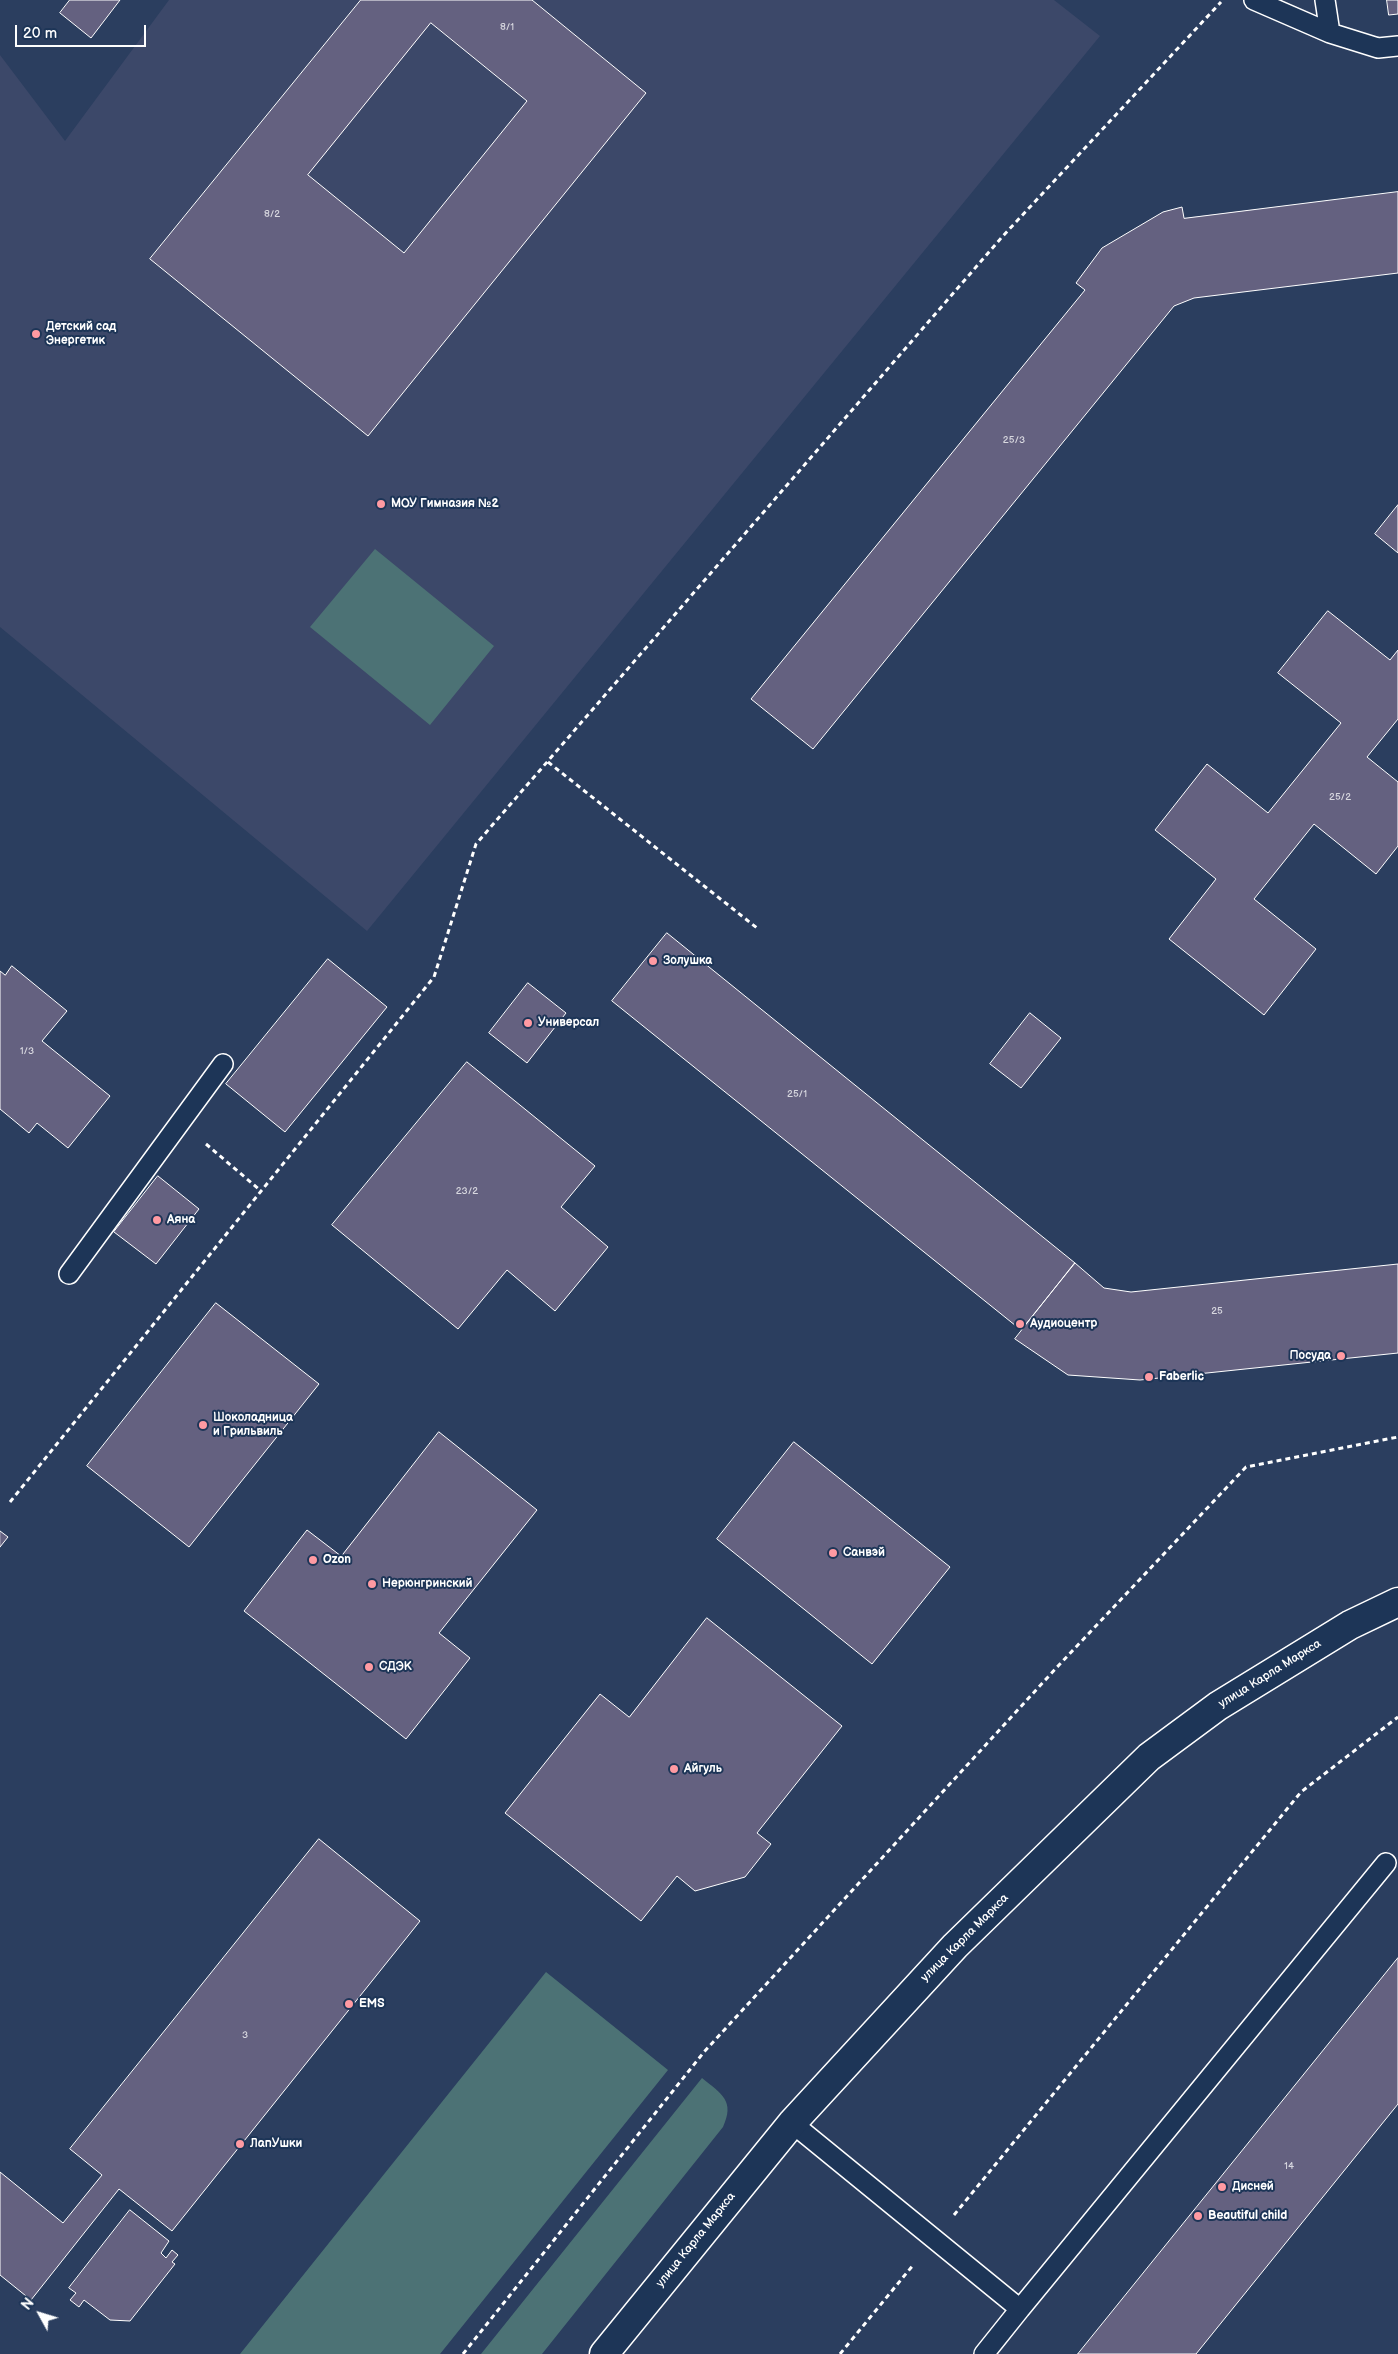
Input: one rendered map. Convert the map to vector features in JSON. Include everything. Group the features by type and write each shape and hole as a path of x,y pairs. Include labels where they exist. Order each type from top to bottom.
{"street":[{"name":"улица Карла Маркса","path":"604,2354 792,2123 955,1946 1149,1757 1218,1706 1350,1625 1398,1602"}],"lane":[{"path":"1254,0 1330,33 1378,48 1398,46"},
{"path":"1325,0 1330,33"},
{"path":"69,1274 223,1064"},
{"path":"984,2354 1386,1863"},
{"path":"792,2123 1020,2309"}],"path":[{"path":"10,1502 434,976 476,844 1002,237 1223,0"},
{"path":"547,762 757,928"},
{"path":"180,1122 261,1191"},
{"path":"463,2354 704,2052 1059,1665 1246,1466 1398,1437"},
{"path":"840,2354 1301,1792 1398,1717"}],"shaded area":[{"name":"МОУ Гимназия №2","path":"169,0 1054,0 1100,36 367,931 0,627 0,55 65,141"}],"green space":[{"path":"375,549 494,646 430,725 310,627"},
{"path":"546,1972 668,2070 440,2354 240,2354"},
{"path":"702,2078 721,2094 727,2104 728,2111 723,2127 542,2354 481,2354"}],"building":[{"path":"70,0 120,0 91,38 60,13"},
{"path":"361,0 532,0 646,93 368,436 150,259","holes":["431,23 527,101 404,253 308,175"]},
{"path":"1387,0 1398,0 1398,14 1389,15"},
{"path":"1398,192 1398,273 1194,298 1174,306 813,749 751,699 1085,290 1076,283 1102,248 1163,212 1182,207 1184,218"},
{"path":"1398,505 1398,553 1375,534"},
{"path":"1328,611 1390,660 1398,650 1398,719 1367,757 1398,782 1398,846 1376,874 1314,824 1254,899 1316,949 1264,1015 1169,939 1216,879 1155,830 1207,764 1268,813 1341,723 1278,673"},
{"path":"667,933 1075,1263 1021,1330 612,1001"},
{"path":"328,959 387,1007 285,1132 226,1084"},
{"path":"12,966 67,1011 42,1041 110,1096 68,1148 37,1123 29,1133 0,1109 0,971 5,975"},
{"name":"Универсал","path":"528,983 566,1013 527,1063 489,1033"},
{"path":"1030,1013 1061,1038 1021,1088 990,1064"},
{"path":"467,1062 595,1166 561,1207 608,1247 555,1311 507,1270 458,1329 332,1225"},
{"name":"Аяна","path":"158,1176 199,1209 156,1264 114,1232"},
{"path":"1075,1263 1104,1288 1131,1292 1398,1264 1398,1353 1140,1380 1068,1375 1015,1339"},
{"name":"Шоколадница и Грильвиль","path":"216,1303 319,1384 189,1547 87,1466"},
{"name":"Нерюнгринский","path":"439,1432 537,1510 439,1633 470,1658 406,1739 244,1611 307,1530 341,1556"},
{"name":"Санвэй","path":"794,1442 950,1567 872,1664 717,1539"},
{"path":"0,1531 8,1537 0,1547"},
{"name":"Айгуль","path":"707,1618 842,1726 757,1833 771,1844 745,1877 695,1891 677,1876 641,1921 505,1813 600,1694 629,1717"},
{"path":"319,1839 420,1921 172,2231 119,2189 31,2300 0,2275 0,2172 63,2223 102,2175 70,2149"},
{"path":"1398,1958 1398,2104 1196,2354 1078,2354"},
{"path":"130,2210 169,2241 161,2253 166,2258 172,2250 178,2255 172,2262 175,2264 130,2321 110,2320 84,2300 79,2307 70,2300 76,2293 69,2288"}],"place":[{"name":"Детский сад Энергетик","path":"36,334"},
{"name":"МОУ Гимназия №2","path":"381,504"},
{"name":"Золушка","path":"653,961"},
{"name":"Универсал","path":"528,1023"},
{"name":"Аяна","path":"157,1220"},
{"name":"Аудиоцентр","path":"1020,1324"},
{"name":"Посуда","path":"1341,1356"},
{"name":"Faberlic","path":"1149,1377"},
{"name":"Шоколадница и Грильвиль","path":"203,1425"},
{"name":"Санвэй","path":"833,1553"},
{"name":"Ozon","path":"313,1560"},
{"name":"Нерюнгринский","path":"372,1584"},
{"name":"СДЭК","path":"369,1667"},
{"name":"Айгуль","path":"674,1769"},
{"name":"EMS","path":"349,2004"},
{"name":"ЛапУшки","path":"240,2144"},
{"name":"Дисней","path":"1222,2187"},
{"name":"Beautiful child","path":"1198,2216"}]}
